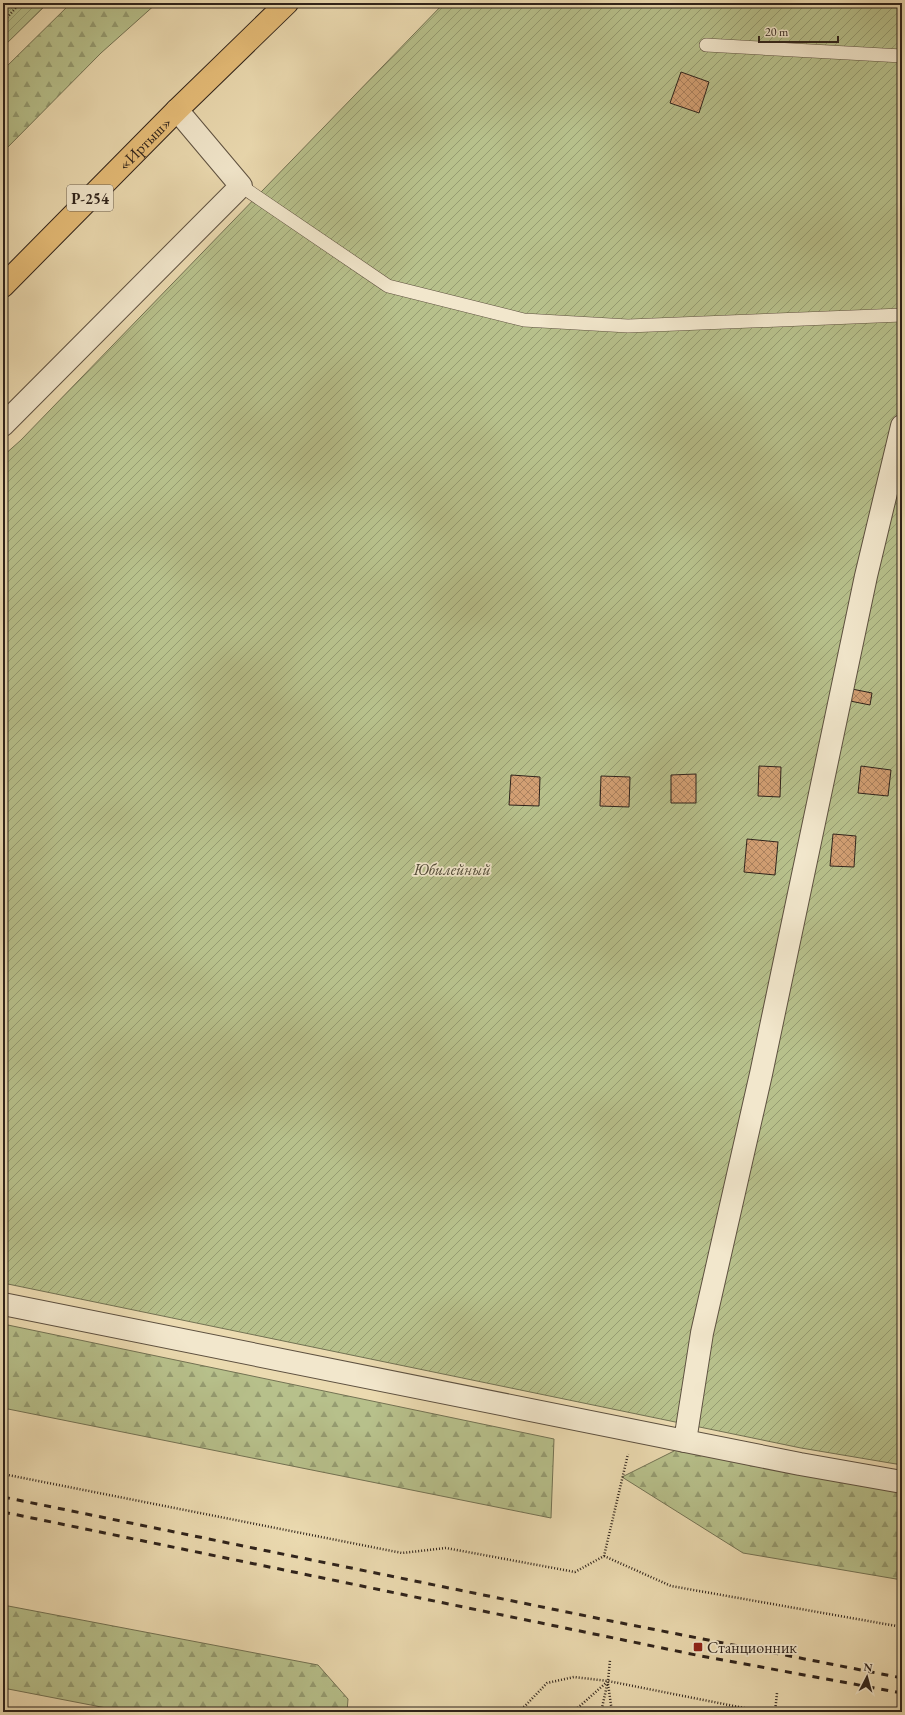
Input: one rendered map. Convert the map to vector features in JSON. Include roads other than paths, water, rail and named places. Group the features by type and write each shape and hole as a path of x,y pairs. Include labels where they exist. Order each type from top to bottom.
{"main road":[{"name":"«Иртыш»","path":"3,286 177,110 287,3"}],"street":[{"path":"3,426 241,186 177,110"},
{"path":"685,1441 702,1333 761,1074 866,576 902,426"},
{"path":"3,1304 800,1464 902,1482"}],"lane":[{"path":"706,45 902,56"},
{"path":"241,186 388,286 524,320 628,326 902,315"}],"railway":[{"path":"3,1497 611,1621 902,1678"},
{"path":"3,1512 696,1655 902,1693"}],"place":[{"name":"Станционник","path":"698,1647"}],"park label":[{"name":"Юбилейный","path":"452,869"}]}
